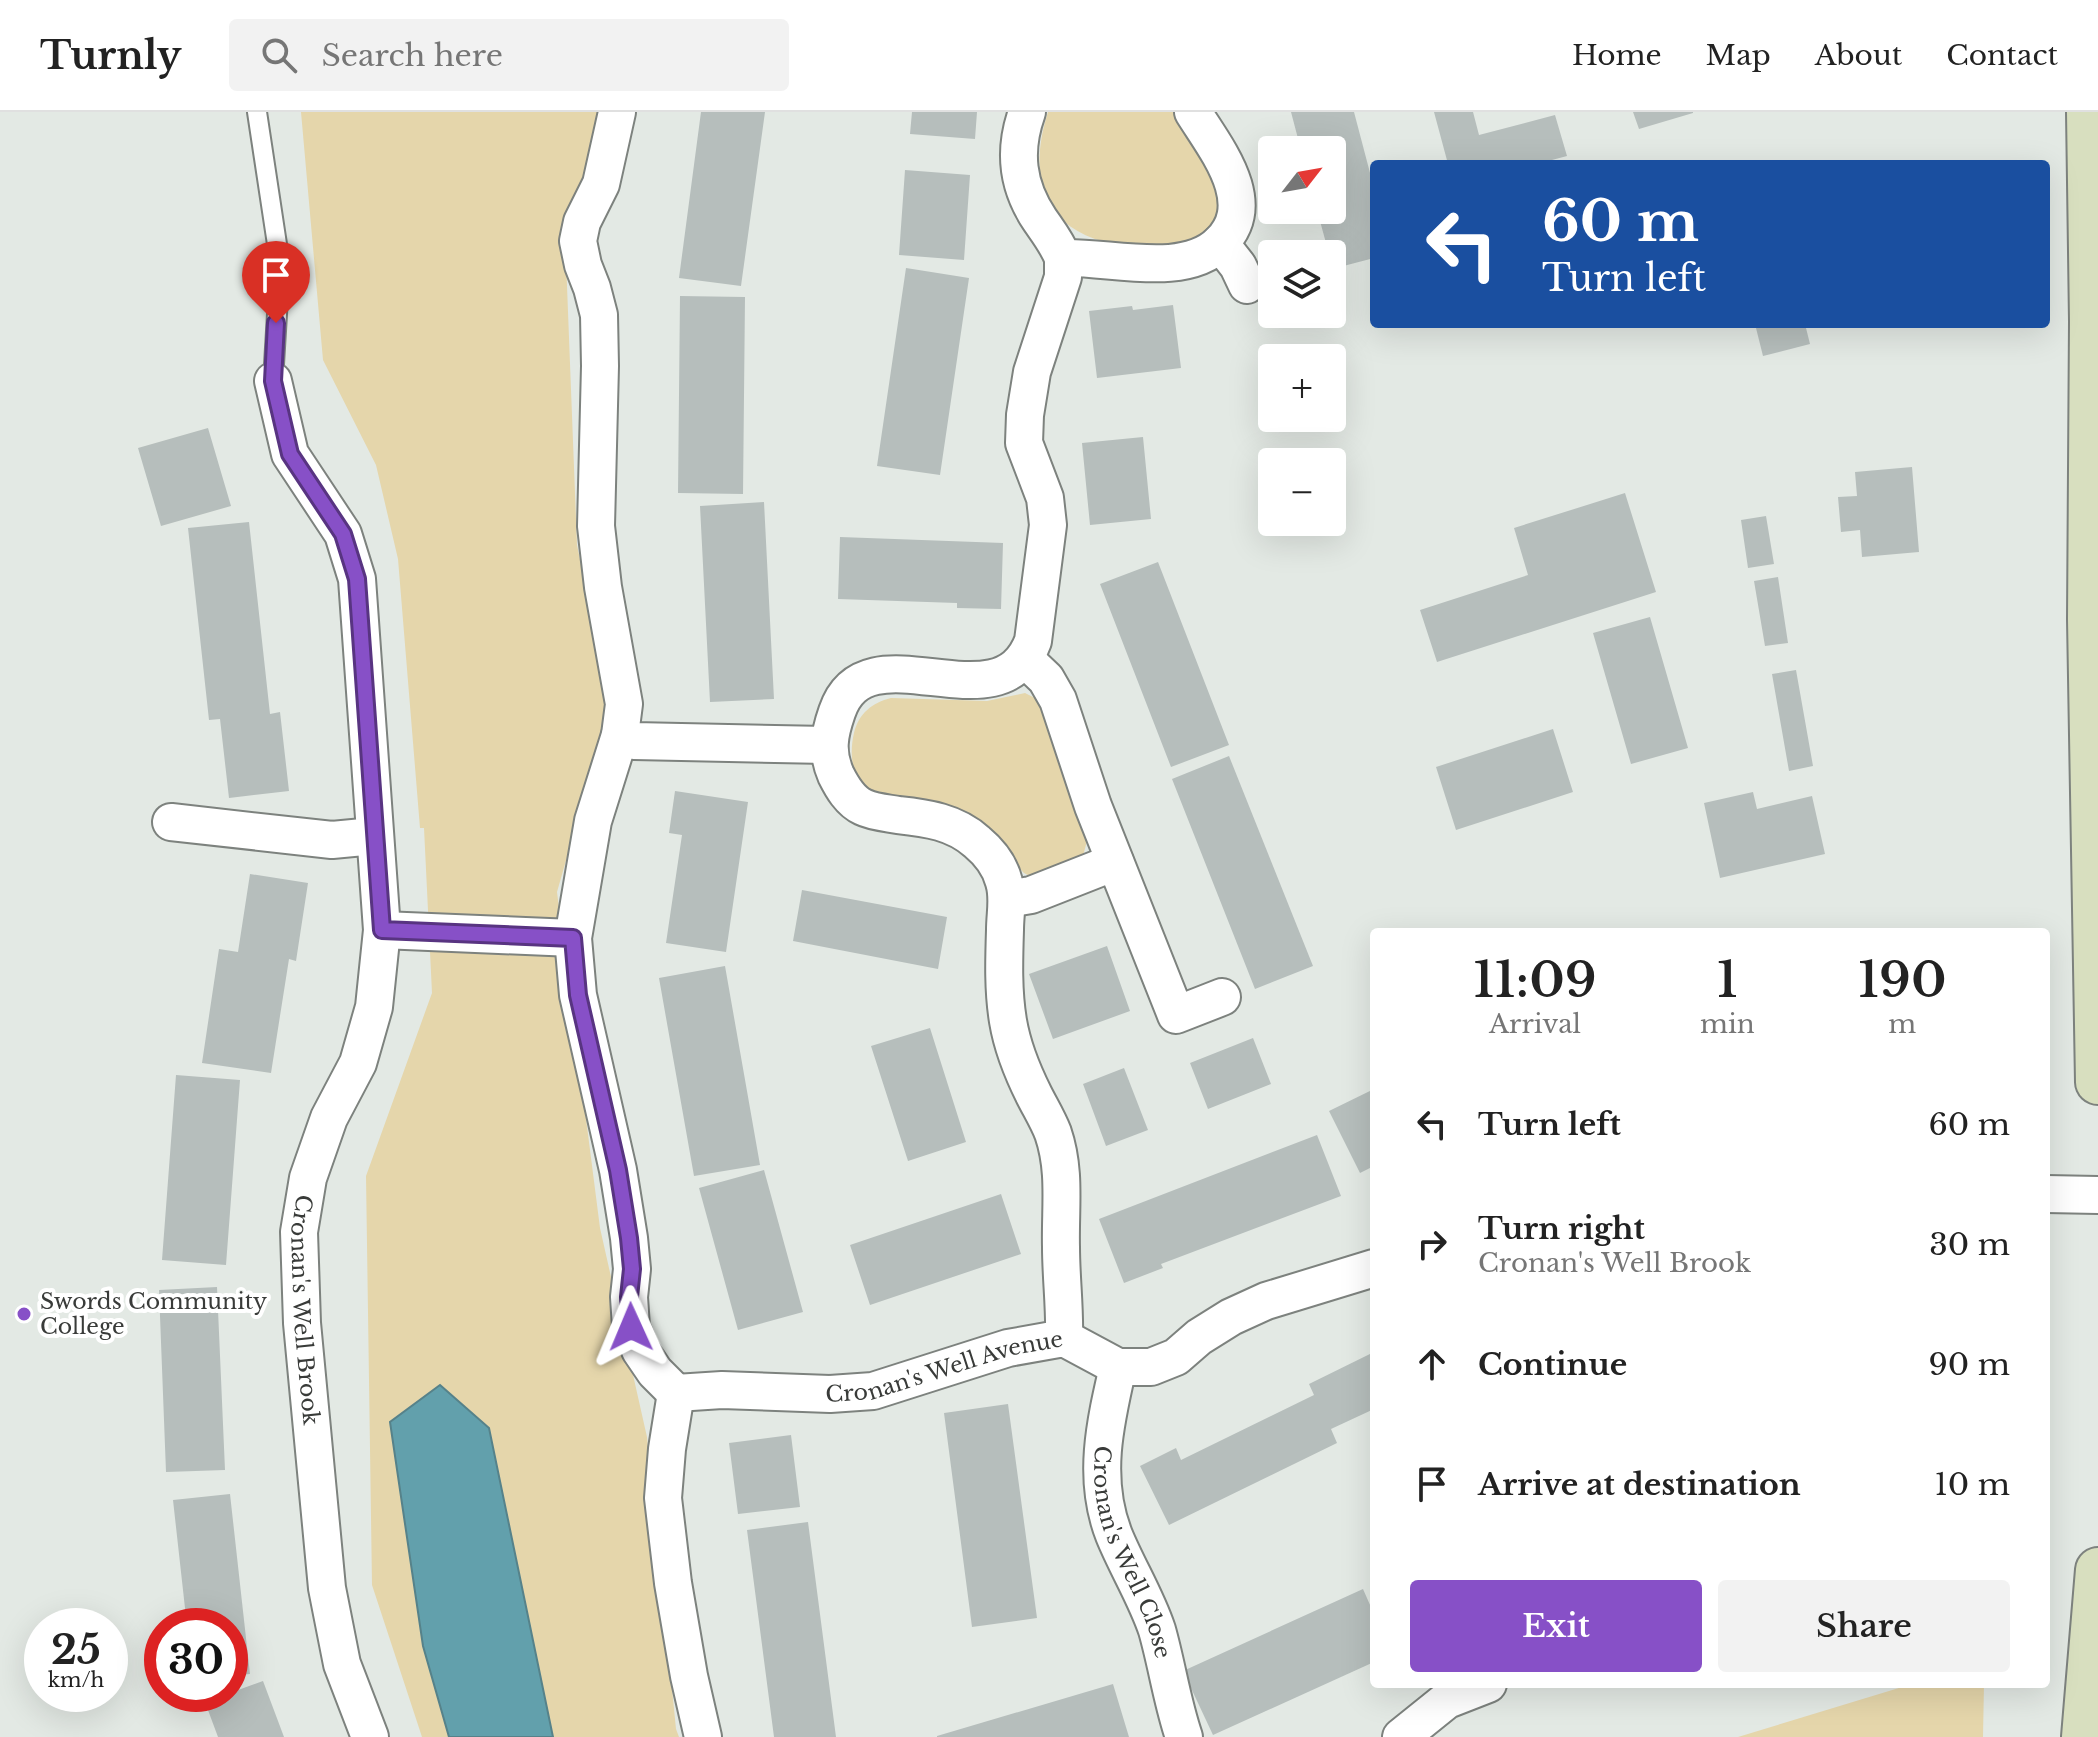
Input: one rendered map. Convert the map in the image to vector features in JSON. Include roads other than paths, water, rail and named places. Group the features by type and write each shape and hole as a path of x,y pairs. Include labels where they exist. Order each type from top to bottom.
{"main road":[{"path":"2089,112 2092,306 2090,635 2098,1082"},
{"path":"2084,1737 2098,1570"}],"street":[{"path":"617,112 601,184 582,222 578,241 599,315 596,526 603,587 624,704 620,735 593,821 573,938 578,995 618,1170 629,1238 631,1327 640,1350 655,1372 676,1393 663,1498 673,1583 703,1737"},
{"path":"1027,112 1018,145 1018,172 1027,200 1056,241 1063,258 1063,277 1032,372 1025,415 1024,443 1045,498 1048,525 1033,641 1025,659 1014,670 998,678 967,680 891,673 869,677 852,688 839,707 827,745 832,767 843,790 861,807 931,819 961,831 993,859 1004,880 1007,899 1004,994 1008,1025 1032,1090 1053,1132 1062,1173 1064,1338"},
{"path":"1063,258 1084,257 1151,264 1181,261 1212,251 1220,243 1235,215 1234,182 1193,112"},
{"path":"1220,243 1238,266 1247,285"},
{"name":"Cronan's Well Brook","path":"273,381 290,454 343,534 357,579 382,930 374,1007 358,1063 329,1118 308,1178 299,1232 302,1323 327,1588 342,1664 370,1737"},
{"path":"1025,659 1046,679 1058,700 1115,862 1176,1015 1222,997"},
{"path":"620,735 634,741 827,745"},
{"path":"171,822 332,840 374,836"},
{"path":"1007,899 1031,895 1115,862"},
{"path":"382,930 573,938"},
{"path":"2050,1194 2098,1195"},
{"path":"1118,1367 1151,1367 1176,1357 1199,1337 1231,1317 1266,1301 1370,1269"},
{"name":"Cronan's Well Avenue","path":"676,1393 722,1390 830,1394 873,1391 1008,1348 1064,1338 1118,1367"},
{"name":"Cronan's Well Close","path":"1118,1367 1101,1458 1104,1500 1113,1532 1157,1631 1184,1737"},
{"path":"1401,1737 1447,1700 1478,1688"}],"lane":[{"path":"257,112 280,264 273,381"}],"water":[{"path":"440,1385 489,1428 553,1737 449,1737 423,1646 390,1422"}],"place":[{"name":"Swords Community College","path":"24,1314"}]}
